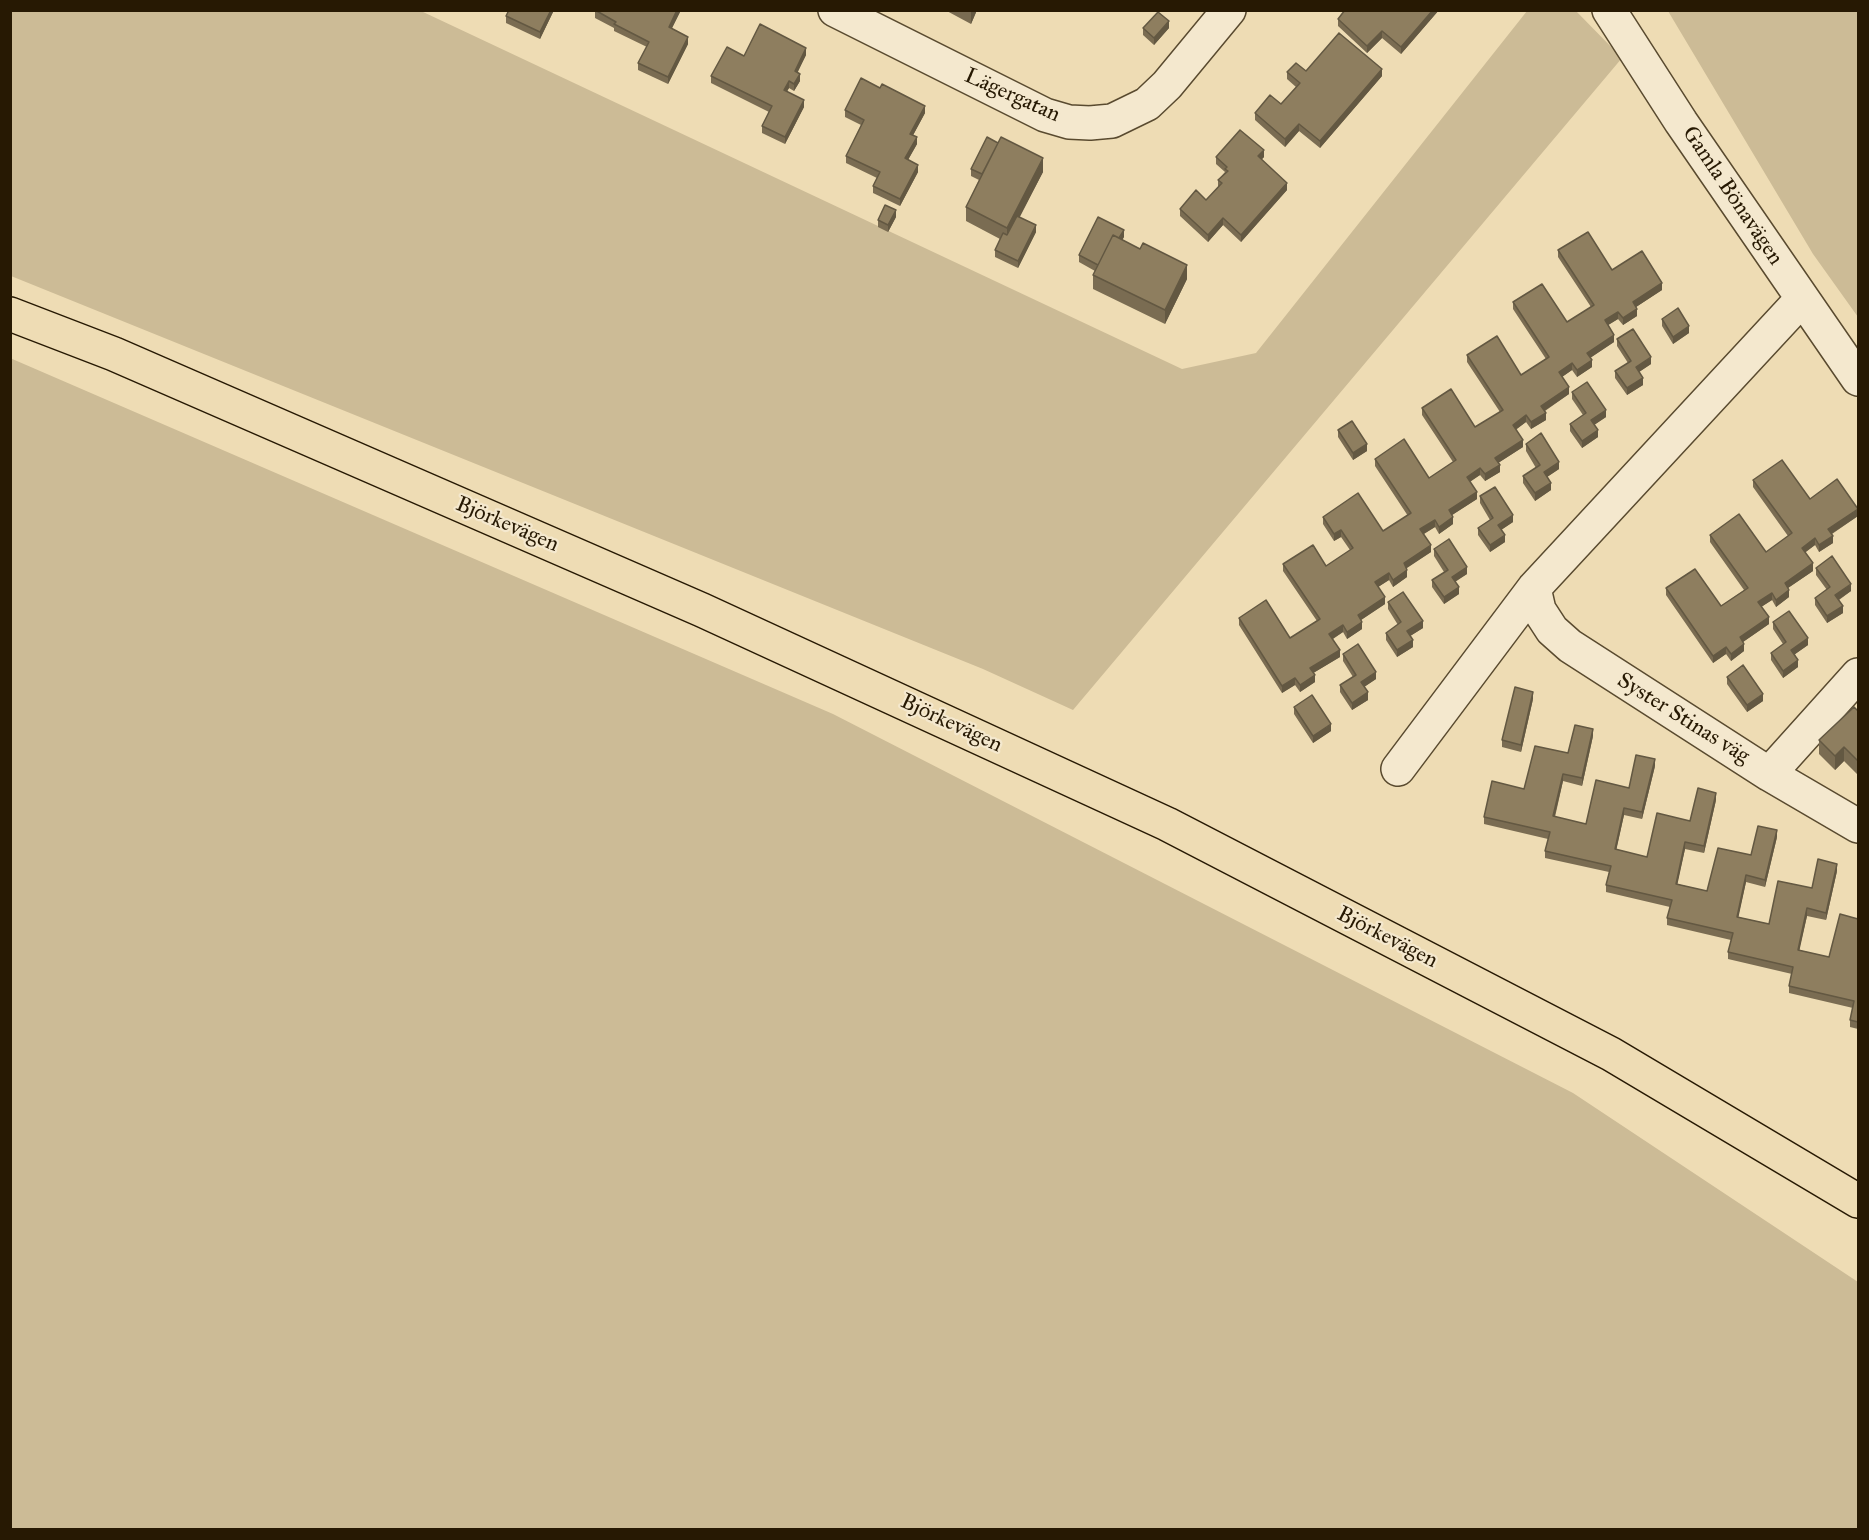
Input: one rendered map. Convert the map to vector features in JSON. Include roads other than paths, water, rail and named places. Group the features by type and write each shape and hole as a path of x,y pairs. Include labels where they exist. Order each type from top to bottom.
{"main road":[{"name":"Björkevägen","path":"10,314 114,354 691,605 1167,824 1611,1054 1858,1201"}],"street":[{"name":"Lägergatan","path":"835,10 1045,115 1069,122 1090,123 1112,121 1147,104 1167,85 1229,10"},
{"name":"Gamla Bönavägen","path":"1608,10 1681,122 1858,379"},
{"path":"1398,769 1534,588 1802,299"},
{"name":"Syster Stinas väg","path":"1534,588 1539,610 1552,630 1570,646 1769,774 1858,826"},
{"path":"1769,774 1858,675"}]}
